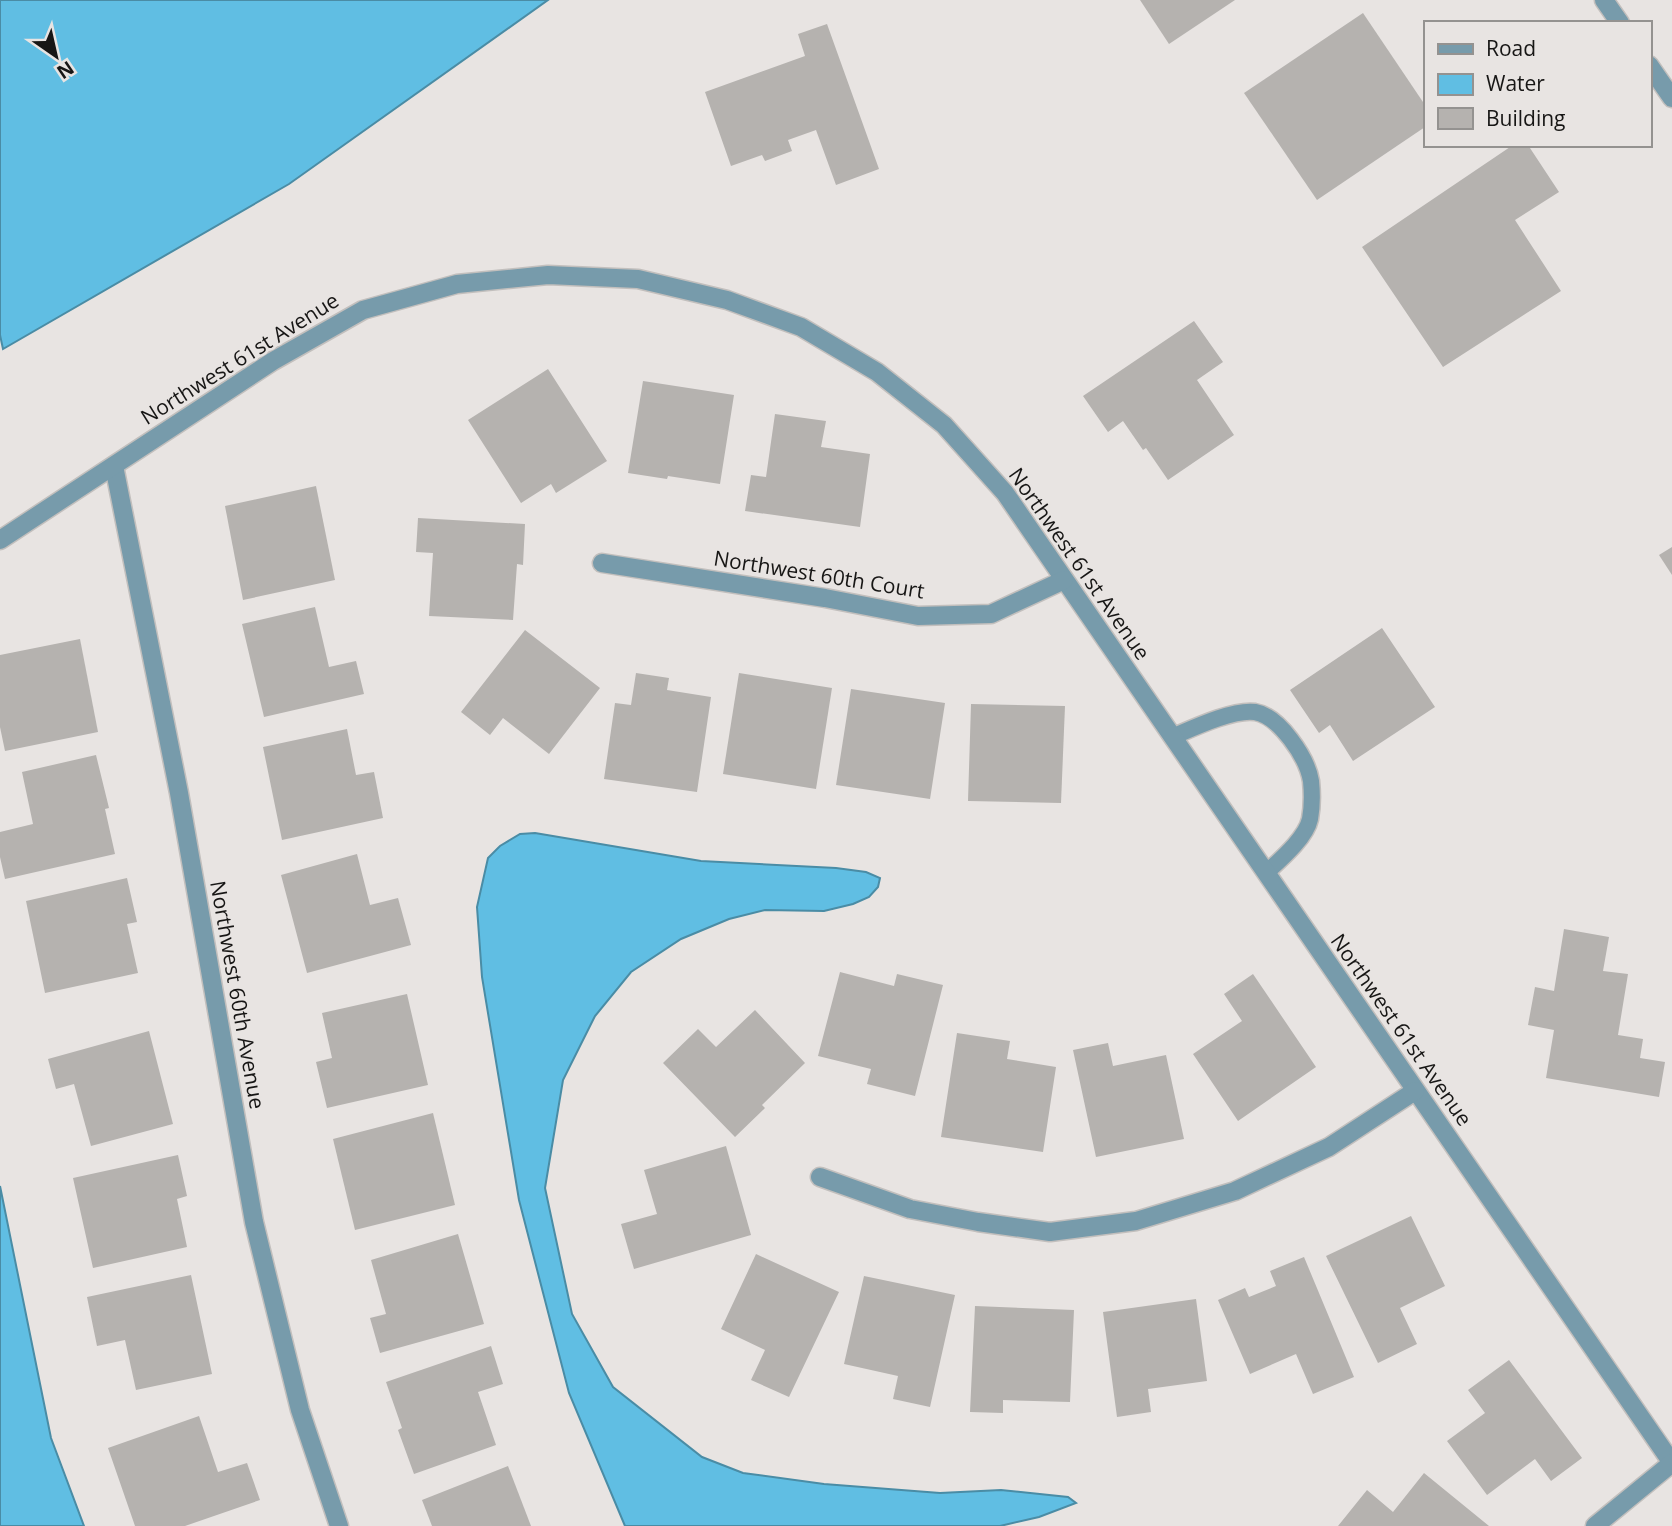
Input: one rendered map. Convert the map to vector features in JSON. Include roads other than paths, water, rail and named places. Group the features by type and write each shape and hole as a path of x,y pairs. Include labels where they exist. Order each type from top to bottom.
{"street":[{"path":"1604,0 1619,21"},
{"path":"1651,68 1672,98"},
{"name":"Northwest 61st Avenue","path":"0,540 273,361 363,310 457,284 548,275 638,279 727,300 801,327 877,372 944,425 997,483 1672,1463"},
{"name":"Northwest 60th Avenue","path":"114,466 179,793 254,1222 300,1410 340,1526"},
{"name":"Northwest 60th Court","path":"602,563 825,598 918,616 991,614 1064,580"},
{"path":"820,1177 910,1209 990,1224 1050,1232 1136,1221 1246,1186 1329,1147 1415,1091"},
{"path":"1595,1526 1672,1463"}],"lane":[{"path":"1172,737 1219,717 1255,712 1279,724 1301,755 1311,780 1310,821 1293,846 1266,873"}],"water":[{"path":"0,0 548,0 289,184 3,349 0,335"},
{"path":"535,833 701,861 836,868 866,872 880,878 878,887 869,897 853,904 824,911 765,910 729,919 681,939 631,972 595,1016 563,1080 545,1188 572,1314 613,1387 702,1457 743,1473 824,1484 940,1493 1001,1490 1068,1497 1076,1503 1039,1517 1000,1526 625,1526 569,1393 519,1200 482,977 477,907 488,858 500,846 520,834"},
{"path":"0,1186 51,1438 84,1526 0,1526"}]}
